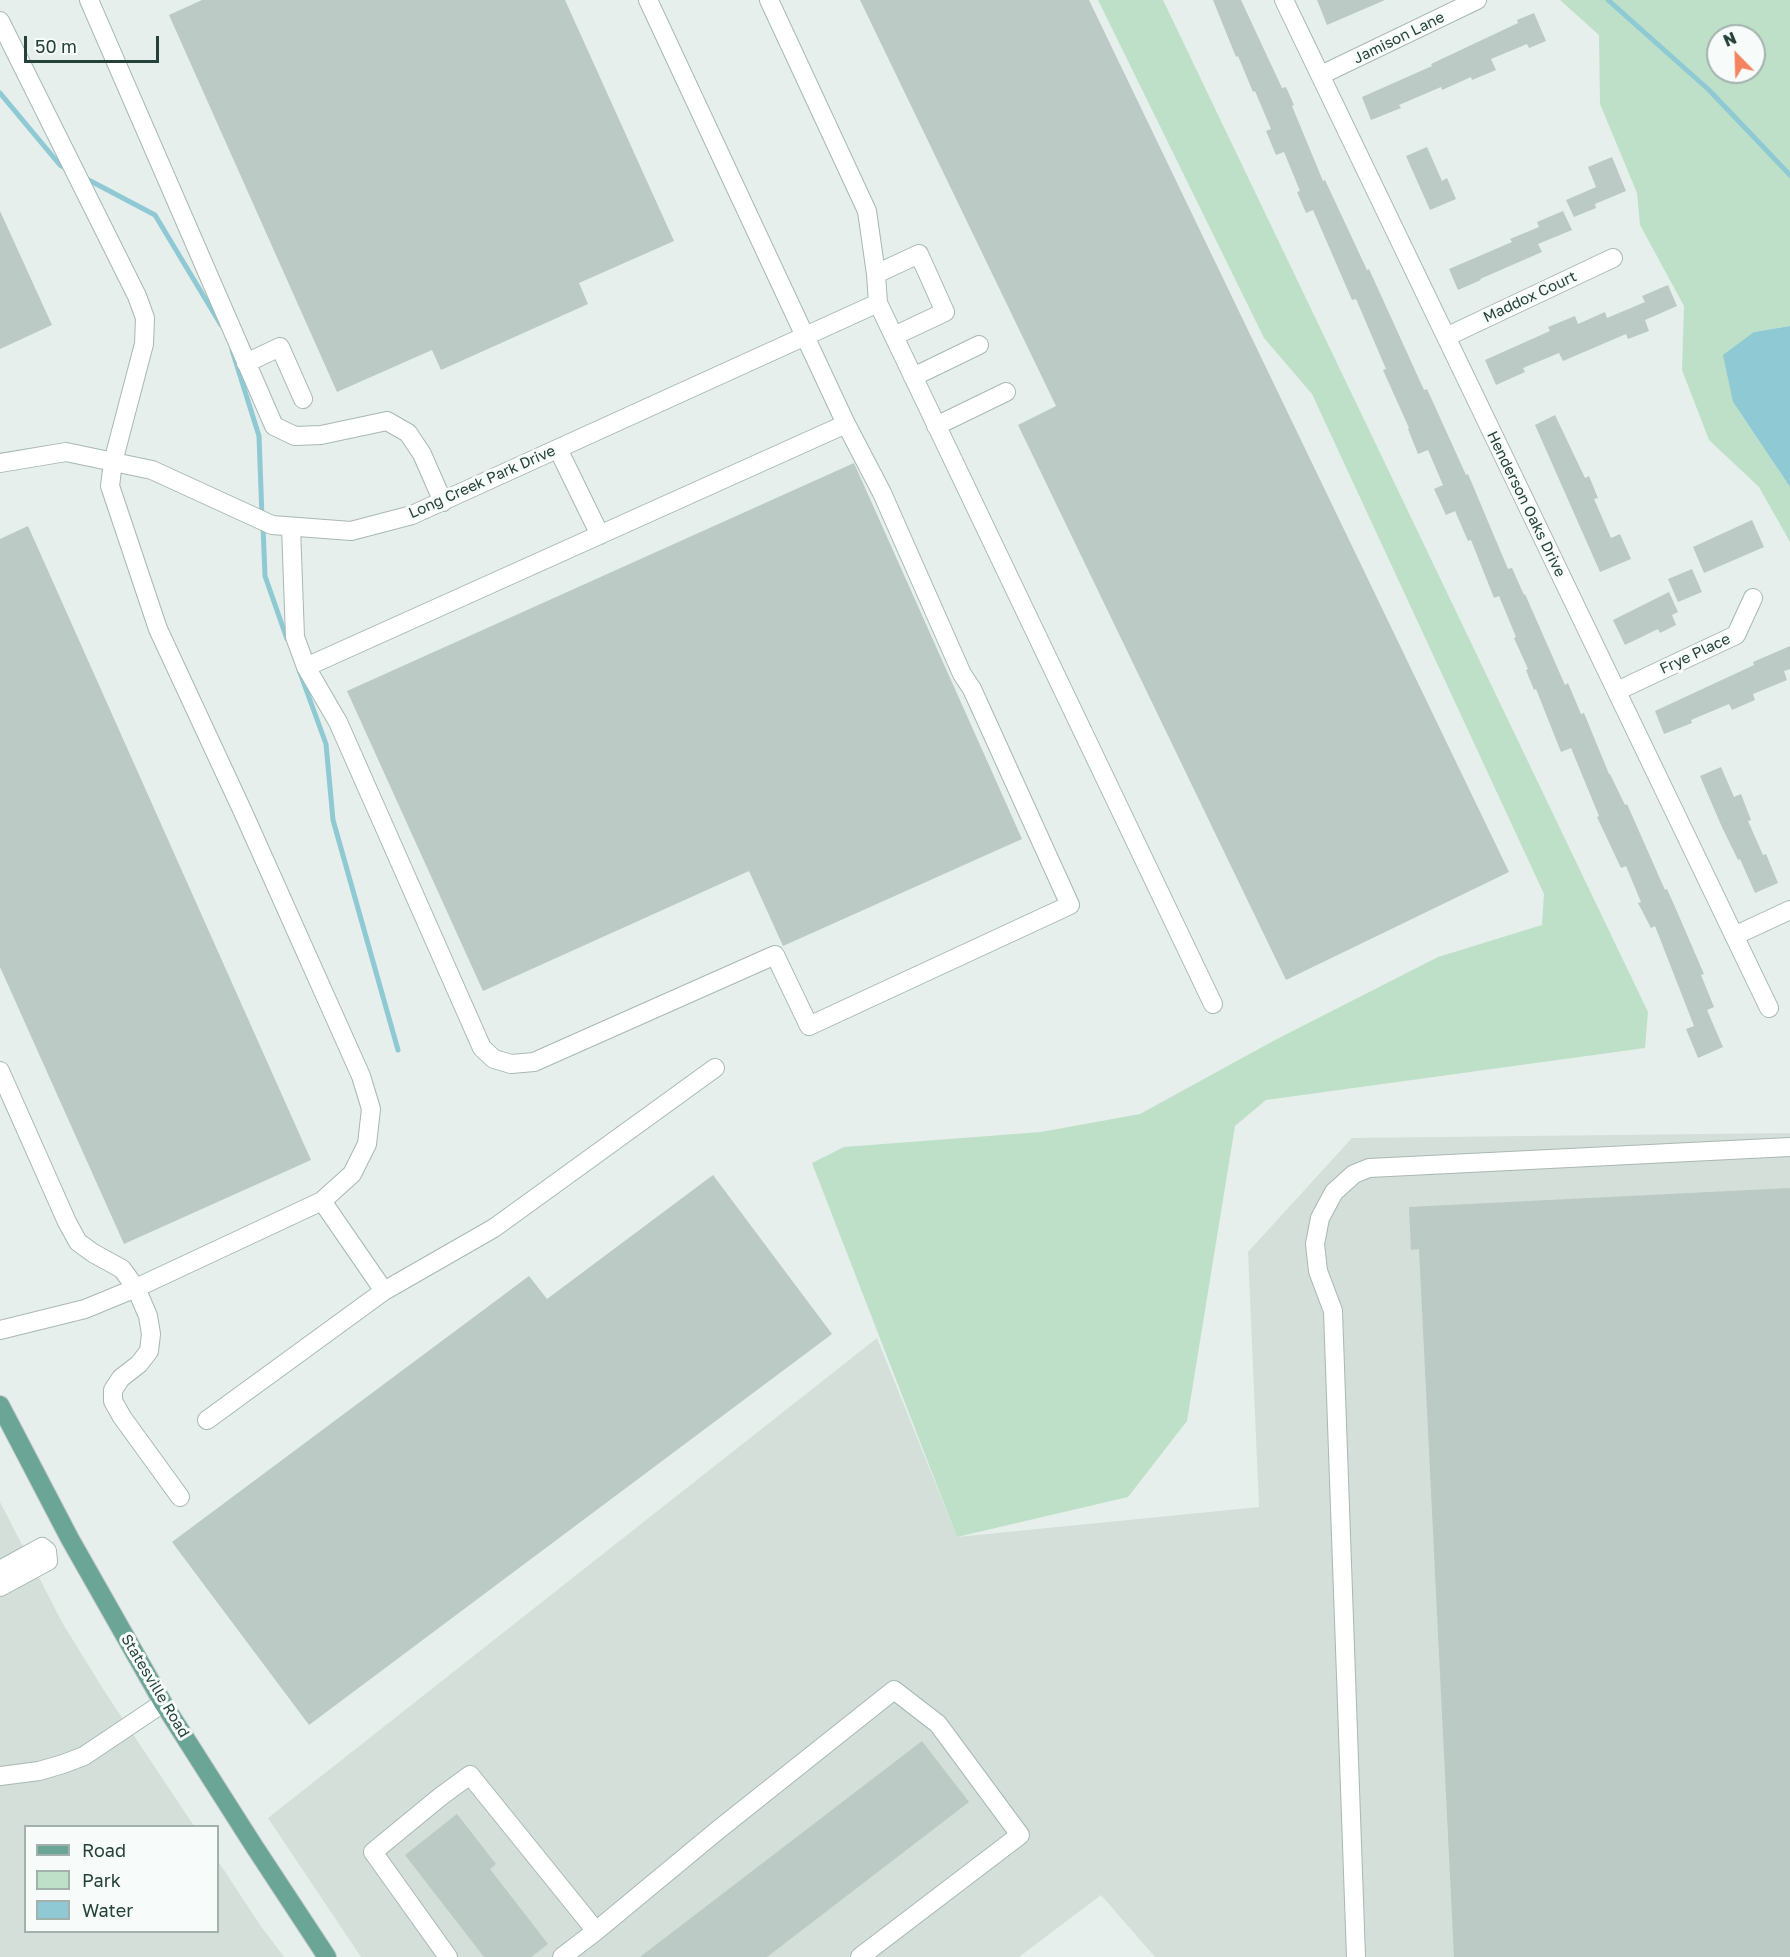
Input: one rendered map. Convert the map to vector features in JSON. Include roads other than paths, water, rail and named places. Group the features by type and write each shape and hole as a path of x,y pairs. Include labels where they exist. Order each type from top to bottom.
{"main road":[{"name":"Statesville Road","path":"0,1405 70,1539 163,1703 327,1957"}],"street":[{"path":"89,0 274,426 295,436 321,435 387,420 408,433 422,454 442,502"},
{"path":"291,527 295,637 306,667 338,722 482,1048 494,1059 511,1064 534,1062 774,955 809,1026 1070,905 972,689 962,675 882,493 846,424 648,0"},
{"path":"769,0 867,212 878,303 1213,1004"},
{"name":"Henderson Oaks Drive","path":"1284,0 1769,1008"},
{"name":"Jamison Lane","path":"1321,75 1477,0"},
{"path":"0,21 137,296 145,318 144,344 113,462 110,486 158,629 248,822 361,1076 371,1109 367,1144 352,1174 322,1201 136,1288 85,1309 0,1330"},
{"path":"876,274 919,254 945,312 894,336"},
{"name":"Maddox Court","path":"1446,337 1613,258"},
{"name":"Long Creek Park Drive","path":"0,463 66,452 152,470 272,525 351,531 412,515 878,303"},
{"path":"913,377 979,345"},
{"path":"246,363 280,347 303,399"},
{"path":"936,426 1006,392"},
{"path":"306,667 846,424"},
{"path":"558,449 600,535"},
{"name":"Frye Place","path":"1617,691 1736,635 1753,598"},
{"path":"1734,936 1790,910"},
{"path":"207,1420 384,1291 494,1228 715,1068"},
{"path":"0,1071 78,1242 122,1269 136,1288 152,1334 149,1351 140,1364 121,1378 113,1390 113,1401 180,1497"},
{"path":"1356,1957 1333,1311 1318,1271 1315,1244 1320,1218 1334,1192 1354,1174 1370,1168 1790,1147"},
{"path":"322,1201 384,1291"},
{"path":"47,1551 70,1539"},
{"path":"0,1570 42,1547 47,1551 48,1561 0,1587"},
{"path":"561,1957 894,1690 938,1724 1020,1835 860,1957"},
{"path":"0,1776 39,1771 84,1756 163,1703"},
{"path":"448,1957 373,1852 470,1775 596,1931"}],"water":[{"path":"1790,326 1790,487 1733,402 1723,355 1754,332"}],"waterway":[{"path":"1608,0 1709,90 1790,175"},
{"path":"0,93 60,165 67,169"},
{"path":"83,177 155,215 221,325"},
{"path":"232,350 259,436 262,517"},
{"path":"263,526 265,576 287,639"},
{"path":"299,670 326,744 333,820 398,1050"}]}
